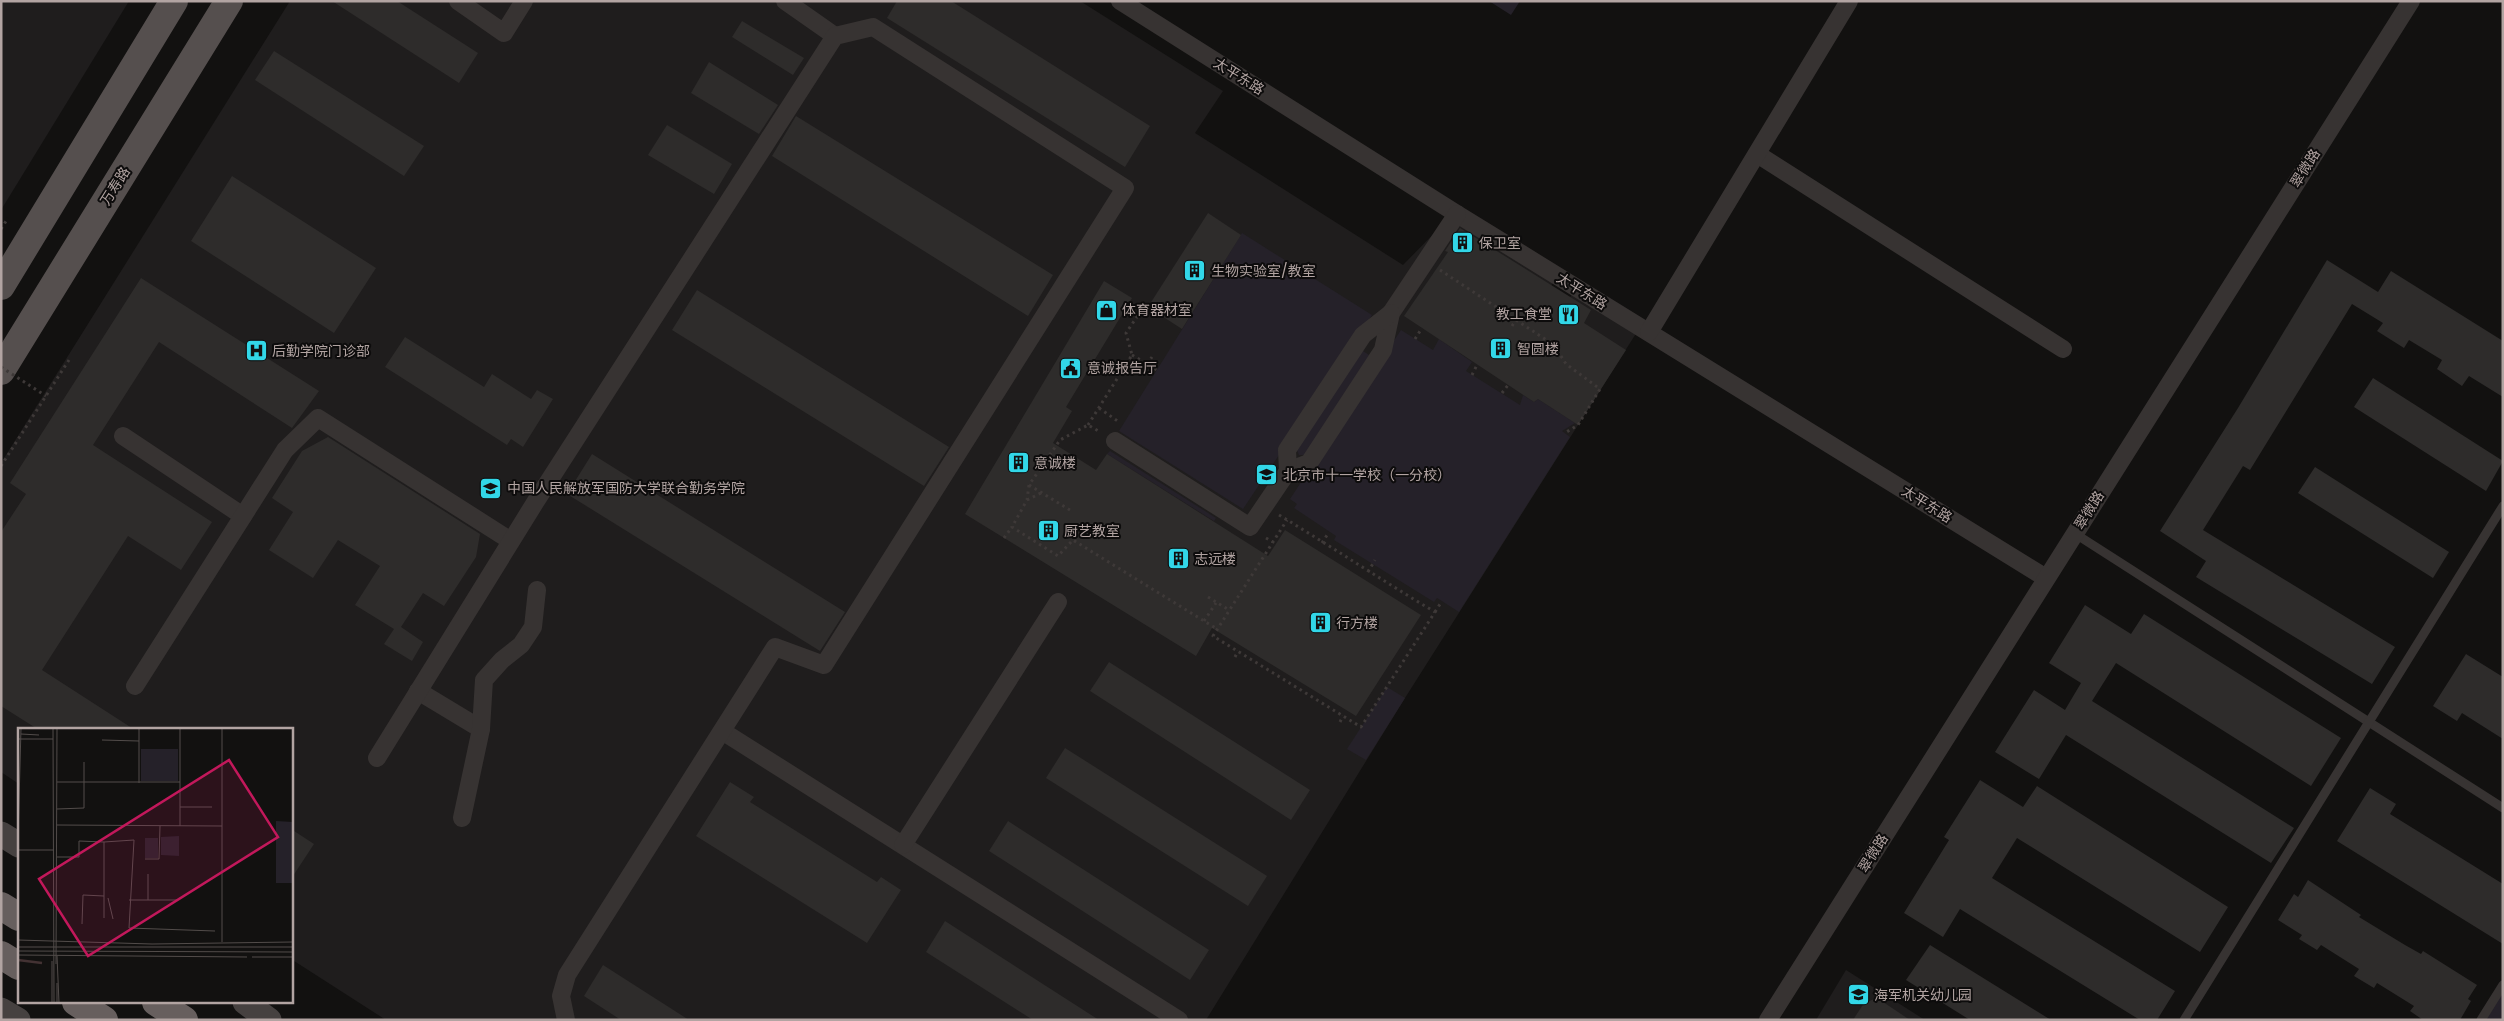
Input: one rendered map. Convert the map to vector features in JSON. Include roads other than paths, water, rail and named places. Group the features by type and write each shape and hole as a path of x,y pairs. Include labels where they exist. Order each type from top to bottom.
{"highway":[{"path":"1,906 18,916"},
{"path":"1,955 18,965"},
{"path":"79,1004 104,1020"},
{"path":"159,1004 184,1020"}],"main road":[{"path":"1,286 174,1"},
{"name":"万寿路","path":"1,369 229,1"}],"street":[{"path":"458,1 504,33 524,1"},
{"path":"785,1 835,36"},
{"name":"太平东路","path":"1120,1 1457,214 2046,578"},
{"path":"1649,332 1850,1"},
{"name":"翠微路","path":"1768,1020 2411,1"},
{"path":"377,758 511,542 835,36 873,27 1125,188 824,665 776,647 567,975 561,996 566,1020"},
{"path":"1757,154 2063,350"},
{"path":"1288,471 1287,450 1363,335 1391,313 1457,214"},
{"path":"1115,441 1250,527 1288,471 1309,463 1383,350 1391,313"},
{"path":"135,686 285,450 318,418 511,542"},
{"path":"123,436 243,516"},
{"path":"462,818 481,729 484,680 502,660 521,645 533,627 537,590"},
{"path":"903,846 1058,602"},
{"path":"418,691 481,729"},
{"path":"722,731 1179,1020"},
{"path":"1,834 18,844"},
{"path":"248,1004 269,1020"},
{"path":"1,1010 18,1020"}],"lane":[{"path":"2184,1020 2367,721 2503,506"},
{"path":"2074,534 2503,808"},
{"path":"2481,1020 2503,985"}],"place":[{"name":"保卫室","path":"1463,243"},
{"name":"生物实验室/教室","path":"1195,271"},
{"name":"体育器材室","path":"1106,310"},
{"name":"教工食堂","path":"1568,314"},
{"name":"智圆楼","path":"1501,349"},
{"name":"后勤学院门诊部","path":"256,351"},
{"name":"意诚报告厅","path":"1071,368"},
{"name":"意诚楼","path":"1018,463"},
{"name":"北京市十一学校（一分校）","path":"1267,475"},
{"name":"中国人民解放军国防大学联合勤务学院","path":"491,488"},
{"name":"厨艺教室","path":"1048,531"},
{"name":"志远楼","path":"1178,559"},
{"name":"行方楼","path":"1320,623"},
{"name":"海军机关幼儿园","path":"1858,995"}]}
